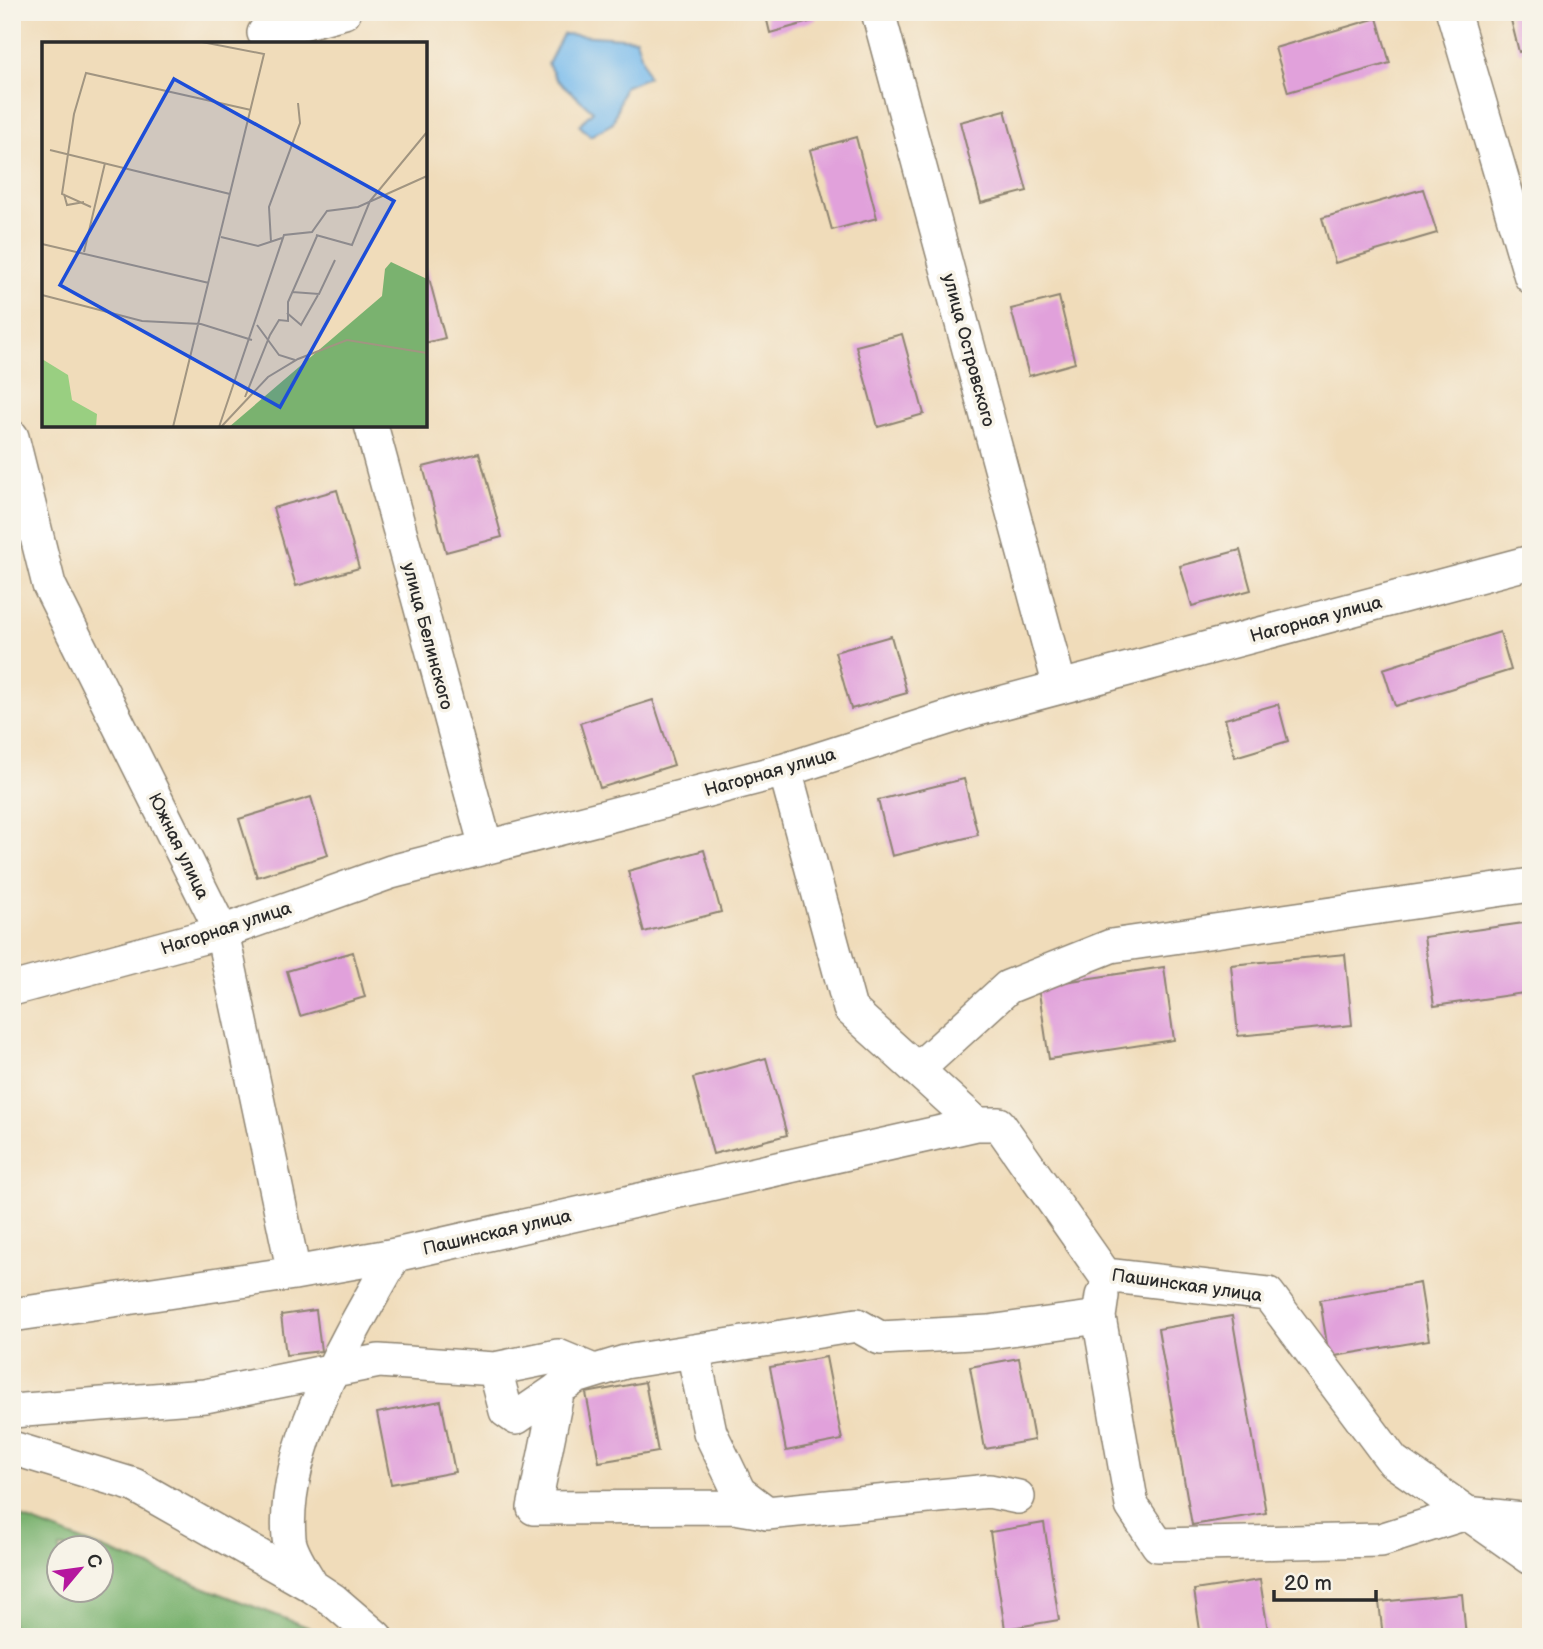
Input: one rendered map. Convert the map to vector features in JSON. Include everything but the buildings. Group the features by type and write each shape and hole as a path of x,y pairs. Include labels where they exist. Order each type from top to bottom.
{"street":[{"path":"263,30 344,12"},
{"name":"улица Островского","path":"878,12 1060,687"},
{"path":"1453,12 1531,277"},
{"name":"улица Белинского","path":"372,427 486,847"},
{"name":"Южная улица","path":"12,437 49,585 222,932 294,1273"},
{"name":"Нагорная улица","path":"12,989 222,932 391,872 785,770 963,713 1531,562"},
{"name":"Пашинская улица","path":"785,770 850,1009 976,1124"},
{"path":"917,1070 1008,987 1111,946 1531,885"},
{"name":"Пашинская улица","path":"12,1315 294,1273 395,1255 976,1124 999,1124 1105,1275 1268,1294 1393,1461 1531,1558"},
{"path":"312,1586 289,1540 292,1480 330,1371 395,1255"},
{"path":"1105,1275 1099,1317 1132,1506 1158,1545 1381,1540 1466,1513 1531,1520"},
{"path":"495,1369 506,1410 516,1418 576,1377 625,1362 858,1325 880,1338 989,1332 1099,1317"},
{"path":"693,1351 710,1433 739,1492 767,1513"},
{"path":"12,1411 205,1396 379,1361 495,1369 558,1356 594,1371"},
{"path":"558,1389 534,1508 734,1507 767,1513 989,1491 1018,1497"},
{"path":"12,1448 134,1485 312,1586 333,1600 376,1637"}],"green space":[{"path":"12,1514 64,1534 46,1534 46,1604 116,1604 116,1553 329,1637 12,1637"}],"water":[{"path":"563,34 636,39 648,77 624,87 613,123 590,136 579,125 593,111 556,79 548,64"}]}
